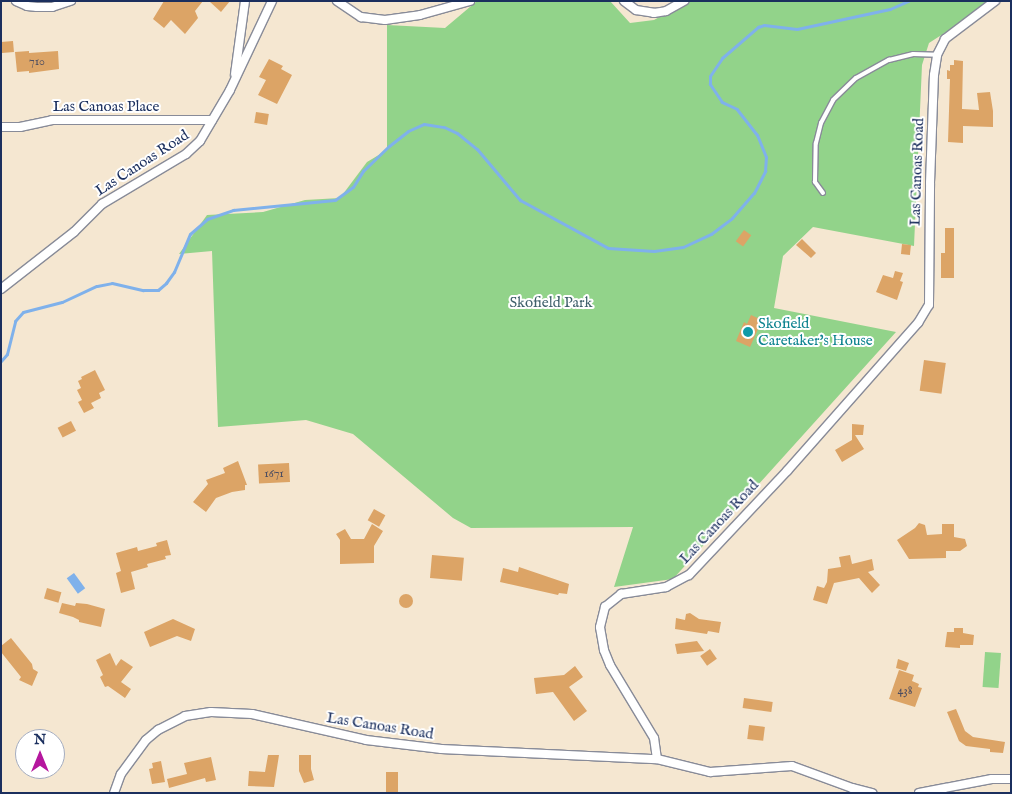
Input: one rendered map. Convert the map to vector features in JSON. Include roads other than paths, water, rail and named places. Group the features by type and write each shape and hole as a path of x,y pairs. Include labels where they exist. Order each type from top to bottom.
{"street":[{"path":"16,1 27,6 52,7 71,1"},
{"path":"234,83 245,1"},
{"name":"Las Canoas Road","path":"1,289 74,232 102,204 186,154 200,141 234,83 272,1"},
{"path":"337,1 361,17 385,20 420,15 470,1"},
{"path":"624,1 636,10 654,14 666,11 684,1"},
{"name":"Las Canoas Road","path":"114,793 125,768 146,740 158,730 185,716 211,712 252,714 366,740 403,746 441,750 657,759 654,738 610,666 604,650 600,627 601,617 608,602 621,594 666,587 689,575 793,464 918,323 929,306 930,198 934,75 937,55 945,39 995,1"},
{"name":"Las Canoas Place","path":"1,127 20,127 52,120 212,120"},
{"path":"657,759 710,772 792,766 852,788 872,793"},
{"path":"919,793 992,780 1011,779"}],"lane":[{"path":"823,193 815,182 816,143 821,123 833,100 861,74 889,60 913,54 937,55"}],"water":[{"path":"74,573 85,588 78,594 67,578"}],"waterway":[{"path":"1,361 7,354 15,321 23,312 62,302 97,286 112,283 143,290 158,290 174,272 190,234 207,219 233,210 335,200 353,187 363,171 389,146 408,131 424,124 444,127 457,133 477,149 520,200 608,248 654,251 683,247 711,234 732,218 754,193 765,171 766,157 757,135 737,109 722,102 710,84 710,76 722,58 758,27 764,25 797,29 890,9 908,1"}],"place":[{"name":"Skofield Caretaker's House","path":"748,332"}],"park label":[{"name":"Skofield Park","path":"551,303"}]}
